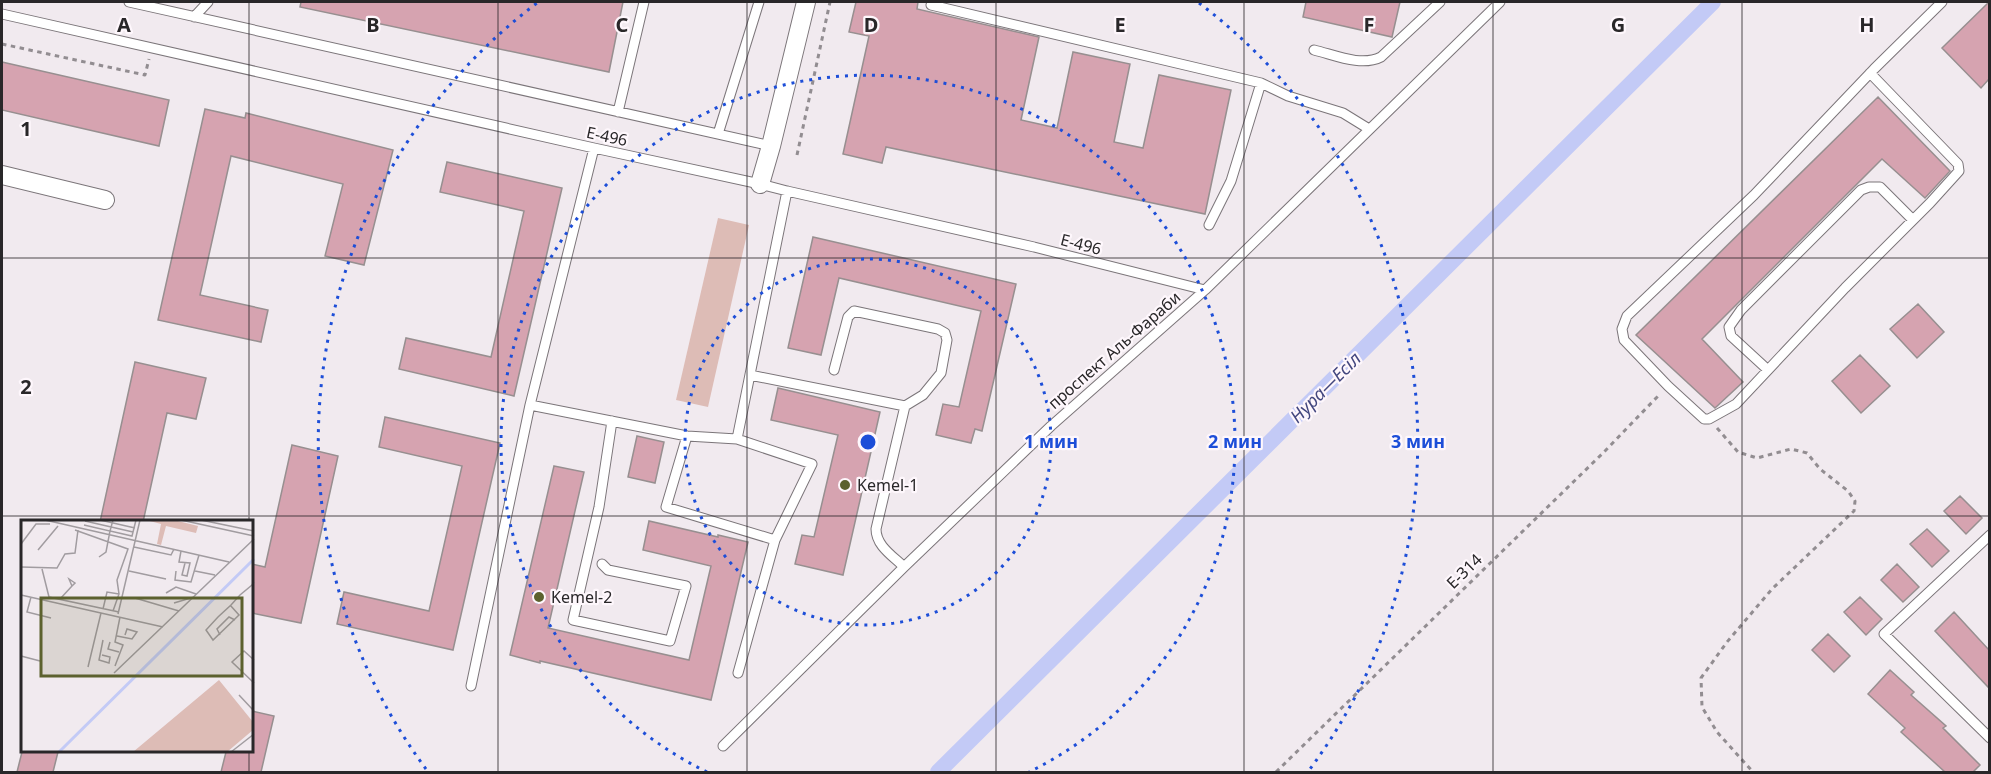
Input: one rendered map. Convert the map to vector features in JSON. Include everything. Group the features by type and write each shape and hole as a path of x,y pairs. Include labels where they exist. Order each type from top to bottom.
{"street":[{"path":"760,184 806,2"},
{"path":"2,175 105,200"}],"lane":[{"path":"129,2 771,146"},
{"path":"194,17 208,2"},
{"path":"618,112 644,2"},
{"path":"718,134 759,2"},
{"path":"1314,50 1362,62 1372,61 1381,57 1440,2"},
{"name":"проспект Аль-Фараби","path":"723,746 1051,426 1205,290 1500,2"},
{"path":"1870,73 1958,164 1959,171 1736,404 1709,419 1704,418 1668,386 1624,340 1622,329 1627,316 1754,195 1870,73 1942,2"},
{"path":"931,5 1261,83 1288,96 1343,113 1369,129"},
{"name":"E-496","path":"2,15 760,184 1034,247 1205,290"},
{"path":"1209,225 1231,181 1261,83"},
{"path":"471,686 530,405 594,148"},
{"path":"1768,370 1731,336 1729,327 1741,310 1861,190 1880,187 1913,220"},
{"path":"737,440 787,191"},
{"path":"750,375 905,406 923,395 941,373 947,340 945,333 938,329 854,311 848,317 834,370"},
{"path":"530,405 687,436 737,440 812,464 775,540 738,673"},
{"path":"904,567 879,543 876,529 905,406"},
{"path":"602,564 608,570 686,586 670,641 573,620 599,507 612,421"},
{"path":"687,436 666,507 775,540"},
{"path":"1989,535 1884,634 1989,738"}],"path":[{"path":"797,155 830,2"},
{"path":"2,44 145,75 151,48"},
{"name":"E-314","path":"1276,772 1603,453 1668,386"},
{"path":"1709,419 1738,452 1757,458 1791,449 1807,453 1820,469 1848,491 1855,501 1854,512 1772,589 1727,642 1701,678 1702,707 1717,732 1753,772"}],"shaded area":[{"path":"718,218 749,225 708,407 676,400"}],"building":[{"path":"301,2 623,2 609,72 300,7"},
{"path":"856,2 918,2 917,9 1039,37 1021,120 1057,128 1073,52 1130,64 1114,142 1143,148 1159,75 1231,90 1205,214 886,147 882,163 843,154 869,36 849,32"},
{"path":"1306,2 1400,2 1392,37 1303,17"},
{"path":"1989,2 1989,79 1981,88 1942,48"},
{"path":"2,62 169,100 159,146 2,110"},
{"path":"1878,97 1950,171 1925,198 1882,159 1702,339 1743,382 1715,408 1636,335"},
{"path":"205,109 245,118 246,113 393,150 364,265 325,256 343,184 231,156 200,295 268,310 261,342 158,320"},
{"path":"447,162 562,188 514,396 399,369 406,338 491,357 524,211 440,192"},
{"path":"813,237 1016,284 982,431 975,429 971,443 936,435 943,404 959,407 981,311 839,278 821,355 788,348"},
{"path":"1918,304 1944,332 1917,358 1890,329"},
{"path":"1860,355 1890,386 1861,413 1832,381"},
{"path":"135,362 206,378 196,419 167,413 143,520 100,520"},
{"name":"Kemel-1","path":"778,388 880,412 843,575 795,564 802,535 814,537 838,435 771,420"},
{"path":"385,417 500,443 453,650 337,624 344,592 429,611 462,466 379,447"},
{"path":"637,436 664,442 655,483 628,477"},
{"path":"292,445 338,456 301,623 254,613 254,564 265,567"},
{"name":"Kemel-2","path":"554,466 584,472 548,628 689,660 711,566 643,550 649,521 748,542 711,700 510,655"},
{"path":"1960,496 1982,518 1966,534 1944,511"},
{"path":"1927,529 1949,551 1932,567 1910,544"},
{"path":"1897,564 1919,587 1903,602 1881,580"},
{"path":"1860,597 1882,619 1866,635 1844,612"},
{"path":"1954,612 1989,650 1989,688 1935,631"},
{"path":"1828,634 1850,656 1834,672 1812,650"},
{"path":"1890,670 1914,692 1911,695 1946,726 1943,728 1980,765 1973,772 1945,772 1901,732 1905,728 1868,694"},
{"path":"254,711 274,716 261,772 221,772 226,753 254,753"},
{"path":"22,753 58,753 53,772 17,772"}],"waterway":[{"name":"Нура—Есіл","path":"938,772 1713,2"}],"place":[{"name":"Kemel-1","path":"845,485"},
{"name":"Kemel-2","path":"539,597"}]}
